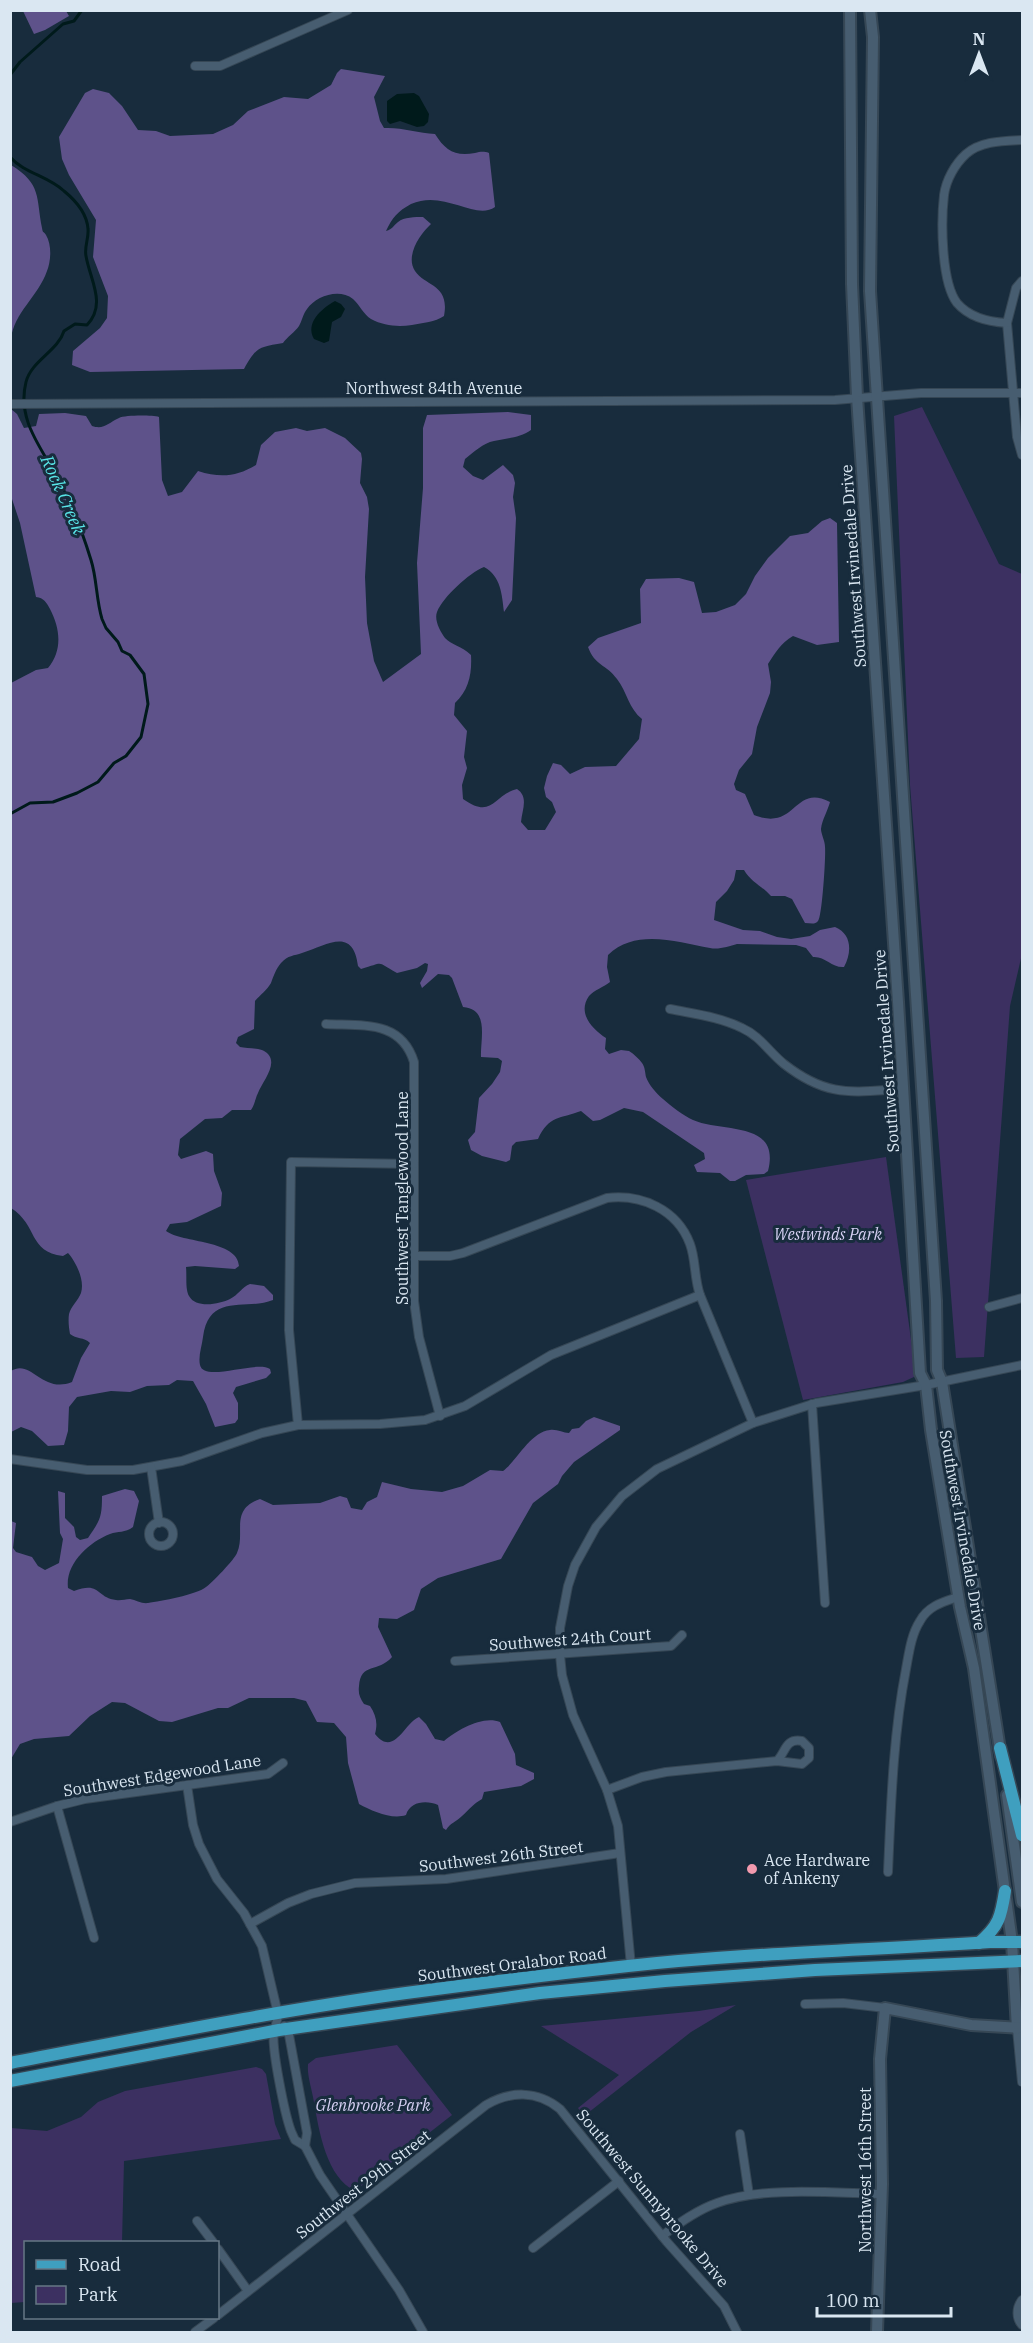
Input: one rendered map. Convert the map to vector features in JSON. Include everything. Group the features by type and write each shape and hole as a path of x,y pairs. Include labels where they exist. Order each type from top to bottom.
{"main road":[{"name":"Southwest Irvinedale Drive","path":"850,10 852,285 857,397 920,1373 926,1385 958,1597 974,1668 1005,1891 1017,1942 1020,2028"},
{"name":"Southwest Irvinedale Drive","path":"870,10 873,55 869,259 936,1301 937,1370 942,1382 1023,1902"},
{"path":"891,903 909,902"},
{"path":"1000,1748 1023,1835"},
{"path":"979,1943 996,1926 1002,1914 1005,1891"},
{"name":"Southwest Oralabor Road","path":"10,2081 279,2024 405,1993 632,1966 1017,1942"},
{"name":"Southwest Oralabor Road","path":"10,2063 279,2024 665,1981 1018,1961"},
{"path":"885,2008 970,2025 1020,2028"},
{"name":"Northwest 16th Street","path":"878,2332 882,2194 880,2059 885,2008"}],"street":[{"path":"195,66 219,66 348,10"},
{"path":"1007,323 991,322 971,315 958,303 947,286 944,254 944,193 950,176 966,153 979,146 997,141 1023,140"},
{"path":"1023,281 1016,288 1007,323 1017,437 1023,455"},
{"name":"Northwest 84th Avenue","path":"12,404 835,400 921,393 1023,393"},
{"path":"670,1009 722,1020 742,1028 756,1036 784,1064 829,1089 851,1092 903,1089"},
{"name":"Southwest Tanglewood Lane","path":"326,1024 384,1029 406,1041 411,1050 416,1074 414,1301 417,1327 440,1416"},
{"path":"298,1425 289,1330 291,1162 414,1164"},
{"path":"413,1257 450,1256 463,1253 606,1198 632,1197 656,1206 668,1213 683,1231 691,1249 700,1294 753,1423"},
{"path":"10,1459 87,1470 151,1467 207,1454 262,1433 298,1425 403,1423 440,1416 483,1397 551,1355 700,1294"},
{"path":"989,1307 1023,1298"},
{"path":"632,1966 618,1826 607,1790 573,1715 564,1685 560,1655 560,1628 568,1586 585,1545 609,1511 638,1482 657,1469 753,1423 812,1404 926,1385 1023,1365"},
{"path":"812,1404 825,1603"},
{"path":"151,1467 159,1523"},
{"path":"888,1872 894,1758 899,1708 910,1646 914,1631 926,1613 939,1603 958,1597"},
{"name":"Southwest 24th Court","path":"455,1661 671,1646 682,1635"},
{"path":"607,1790 642,1777 666,1772 777,1761"},
{"name":"Southwest Edgewood Lane","path":"10,1822 57,1806 114,1794 268,1773 283,1763"},
{"path":"187,1785 193,1825 207,1863 250,1924 268,1963 279,2024 307,2133 304,2146"},
{"path":"57,1806 94,1938"},
{"name":"Southwest 26th Street","path":"250,1924 288,1903 311,1894 355,1883 446,1879 620,1854"},
{"path":"805,2004 843,2003 885,2008"},
{"path":"279,2024 287,2122 295,2140 304,2146 320,2175 399,2290 423,2332"},
{"name":"Southwest Irvinedale Drive","path":"1020,2028 1023,2082"},
{"name":"Southwest Sunnybrooke Drive","path":"534,2095 549,2101 560,2109 662,2236 724,2306 737,2332"},
{"name":"Southwest 29th Street","path":"219,2314 486,2105 507,2096 534,2095"},
{"path":"740,2134 749,2194"},
{"path":"533,2248 619,2181"},
{"path":"662,2236 702,2209 749,2194 882,2194"},
{"path":"197,2221 212,2241"},
{"path":"219,2250 248,2291"},
{"path":"1023,2300 1018,2310 1018,2316 1023,2325"},
{"path":"195,2332 213,2319"}],"green space":[{"path":"922,407 999,564 1022,574 1022,954 1010,1006 984,1357 956,1358 910,785 894,416"},
{"name":"Westwinds Park","path":"886,1157 916,1376 903,1382 803,1400 746,1180"},
{"path":"736,2005 691,2032 584,2116 578,2108 619,2075 541,2026 699,2011"},
{"name":"Glenbrooke Park","path":"397,2045 452,2115 360,2187 350,2188 341,2180 328,2159 317,2120 308,2064 316,2058"},
{"path":"256,2067 262,2069 266,2074 275,2124 281,2139 124,2161 122,2241 24,2241 24,2302 11,2303 11,2128 47,2131 81,2117 98,2102 125,2091"}],"shaded area":[{"path":"23,11 66,11 69,16 34,34"},
{"path":"341,69 385,76 374,97 384,128 435,134 447,148 456,153 489,153 495,207 478,210 447,202 423,200 399,212 386,231 400,220 410,218 423,217 431,224 422,233 415,246 412,265 415,271 436,288 444,298 444,316 433,321 412,325 386,325 368,317 353,299 335,294 322,297 311,304 299,326 283,343 259,349 244,369 90,372 72,365 73,351 100,328 107,318 108,296 93,257 96,220 69,175 62,159 59,137 85,93 93,89 109,93 122,106 138,130 156,131 170,136 213,134 233,125 248,111 284,97 308,99 331,85"},
{"path":"414,93 419,96 429,114 428,122 424,126 417,127 400,121 390,124 387,121 387,101 397,94"},
{"path":"11,165 33,185 38,200 42,230 48,239 50,253 43,280 21,312 11,339"},
{"path":"335,301 345,309 341,317 332,322 329,341 324,343 314,339 313,322 320,312"},
{"path":"11,409 17,414 24,428 36,426 39,414 65,413 86,416 92,426 100,427 122,417 159,417 162,480 168,496 182,492 198,471 214,475 228,475 242,472 256,465 261,445 275,432 296,428 307,431 325,428 345,438 361,453 362,459 360,483 367,497 369,509 365,577 367,623 374,661 383,682 421,654 417,563 423,488 423,428 427,415 508,412 531,415 531,430 518,436 486,444 465,459 463,467 473,476 483,480 503,465 513,475 516,518 512,600 504,612 497,581 494,575 484,567 457,586 440,606 436,615 445,638 471,655 469,681 464,693 455,703 454,715 467,731 464,757 467,768 462,785 463,799 473,805 487,807 517,789 524,800 521,822 528,830 545,830 556,812 552,802 546,797 544,788 553,763 561,765 570,774 585,767 616,766 639,739 642,719 634,710 617,679 597,662 588,647 598,638 641,623 640,589 646,579 679,578 694,582 702,613 716,612 735,605 746,594 768,558 790,536 808,533 822,521 830,518 837,523 839,642 817,645 793,636 776,652 768,664 770,693 757,727 752,754 739,770 734,784 736,790 745,794 754,815 768,819 787,813 809,798 830,802 821,829 825,853 818,921 812,924 805,923 792,899 785,896 771,896 744,870 736,870 734,880 716,902 714,920 743,930 760,931 791,939 810,936 820,930 835,927 845,934 849,944 844,967 813,957 806,948 796,945 737,944 724,948 713,948 671,940 644,939 619,947 608,955 607,967 610,982 589,996 585,1008 585,1014 591,1025 606,1038 605,1049 609,1054 621,1050 635,1055 643,1065 646,1077 653,1089 678,1111 705,1124 746,1131 758,1136 766,1143 770,1155 768,1171 764,1174 746,1175 735,1181 730,1181 720,1173 697,1172 694,1165 705,1159 704,1153 643,1112 624,1108 600,1120 593,1121 581,1111 556,1119 546,1126 538,1139 516,1142 512,1146 510,1160 506,1162 482,1156 471,1150 468,1140 475,1132 479,1098 500,1072 502,1061 498,1058 481,1057 482,1026 480,1019 477,1013 463,1007 452,978 449,975 438,974 422,988 420,983 428,964 425,963 417,968 397,973 380,964 361,969 351,946 345,942 329,943 291,956 281,963 269,986 255,1001 254,1029 238,1037 236,1043 240,1047 262,1050 271,1058 268,1074 251,1110 232,1110 222,1118 205,1119 180,1139 178,1155 181,1159 206,1151 213,1154 214,1171 222,1193 221,1206 187,1222 170,1224 166,1231 220,1247 229,1251 236,1258 239,1266 235,1269 186,1267 187,1290 192,1300 197,1303 226,1301 250,1284 264,1286 273,1295 273,1300 221,1308 213,1314 207,1323 203,1337 200,1365 204,1370 211,1372 263,1367 270,1369 271,1373 266,1378 236,1387 233,1393 238,1403 238,1419 235,1423 215,1427 206,1404 193,1381 177,1380 169,1385 147,1386 130,1392 111,1391 77,1397 69,1407 68,1431 64,1445 48,1446 32,1431 21,1427 11,1432 11,1371 18,1368 25,1369 53,1384 72,1382 81,1358 90,1343 70,1334 69,1314 82,1288 81,1277 74,1261 68,1253 63,1256 52,1253 38,1244 26,1222 11,1208 11,683 36,670 48,668 56,654 58,631 50,609 41,598 36,597 20,523 11,496"},
{"path":"594,1417 620,1426 620,1430 574,1462 558,1484 533,1503 501,1559 438,1578 421,1589 414,1610 397,1619 379,1618 378,1627 392,1657 387,1662 367,1670 360,1679 361,1700 370,1706 375,1716 375,1734 382,1740 388,1742 394,1740 419,1717 435,1739 444,1741 463,1728 478,1722 493,1720 500,1722 515,1754 516,1765 534,1773 534,1779 521,1786 484,1792 482,1799 446,1830 443,1828 438,1805 434,1803 415,1804 406,1815 382,1814 359,1804 348,1763 346,1737 334,1723 317,1722 306,1701 294,1698 249,1698 228,1708 218,1708 172,1722 159,1721 125,1703 112,1702 90,1716 69,1736 34,1739 20,1744 11,1759 11,1521 16,1523 13,1548 16,1552 32,1557 38,1566 45,1570 59,1563 63,1539 60,1533 58,1491 65,1493 65,1518 74,1527 76,1537 80,1540 88,1538 98,1523 102,1496 125,1489 134,1491 139,1501 133,1527 102,1538 87,1548 74,1562 68,1579 68,1588 74,1591 89,1588 110,1599 130,1599 148,1603 195,1593 213,1581 237,1553 241,1516 245,1509 260,1499 273,1505 320,1503 340,1496 347,1498 351,1508 362,1510 367,1502 377,1497 382,1482 411,1489 442,1492 463,1486 490,1470 503,1471 530,1441 543,1432 553,1430 569,1433"}],"waterway":[{"name":"Rock Creek","path":"10,75 20,62 63,24 74,21 82,10"},
{"name":"Rock Creek","path":"10,157 22,167 64,191 80,208 87,223 86,253 96,292 96,309 87,325 75,324 64,331 56,344 33,368 26,382 25,410 33,435 65,492 81,531 93,567 102,619 122,651 130,655 144,674 148,704 141,737 126,756 114,763 98,782 53,802 30,803 10,814"}],"place":[{"name":"Ace Hardware of Ankeny","path":"752,1869"}]}
